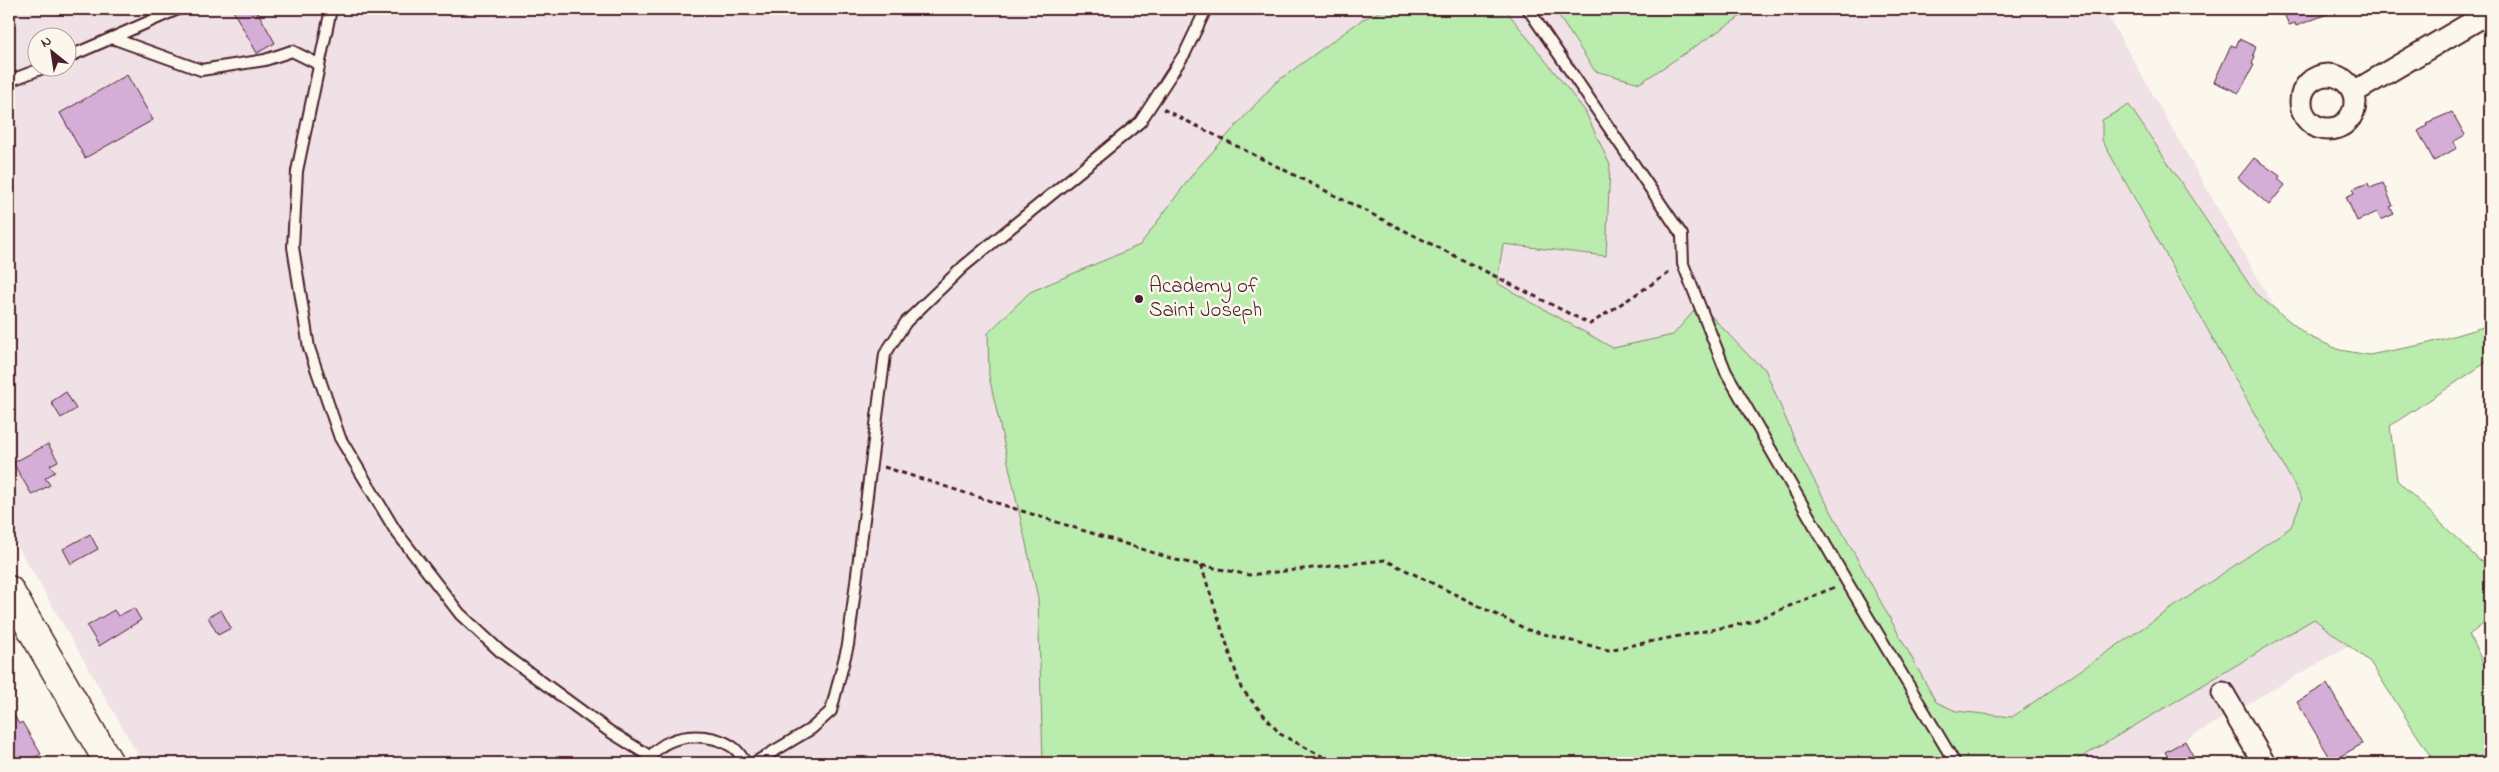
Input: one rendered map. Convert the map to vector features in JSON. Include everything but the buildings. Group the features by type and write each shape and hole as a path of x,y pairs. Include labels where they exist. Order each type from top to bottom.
{"street":[{"path":"2354,92 2490,12"},
{"path":"9,590 109,763"},
{"path":"2223,693 2264,763"}],"lane":[{"path":"78,53 178,9"},
{"path":"331,9 297,171 293,247 309,348 340,438 395,530 460,614 501,652 649,760 668,743 690,736 714,738 734,748 746,763"},
{"path":"754,763 811,729 831,710 848,645 885,354 906,322 964,266 1140,122 1185,53 1206,9"},
{"path":"1528,9 1682,235 1683,264 1726,372 1847,582 1955,763"},
{"path":"112,38 201,70 265,60 292,51 318,64"},
{"path":"9,82 28,74"}],"path":[{"path":"1153,104 1590,324 1683,264"},
{"path":"871,463 1176,560 1249,575 1385,560 1528,630 1608,650 1751,622 1847,582"},
{"path":"1201,565 1241,688 1280,734 1335,763"}],"shaded area":[{"name":"Academy of Saint Joseph","path":"9,9 2104,9 2438,594 2145,763 143,763 9,531"}],"green space":[{"path":"1386,9 1505,9 1585,111 1610,165 1606,256 1503,244 1497,283 1613,348 1673,335 1700,304 1751,358 1765,369 1804,462 1936,702 1956,711 2012,717 2291,527 2302,499 2102,140 2102,120 2129,105 2255,293 2308,336 2340,350 2369,355 2426,344 2490,325 2490,360 2390,426 2397,480 2479,560 2490,562 2490,619 2469,635 2490,676 2490,763 2435,763 2370,662 2314,619 2072,763 1043,763 1038,598 989,376 988,333 1030,292 1140,245 1195,171 1275,83 1363,19"},
{"path":"1554,9 1752,9 1640,83 1595,71"}],"place":[{"name":"Academy of Saint Joseph","path":"1139,299"}]}
